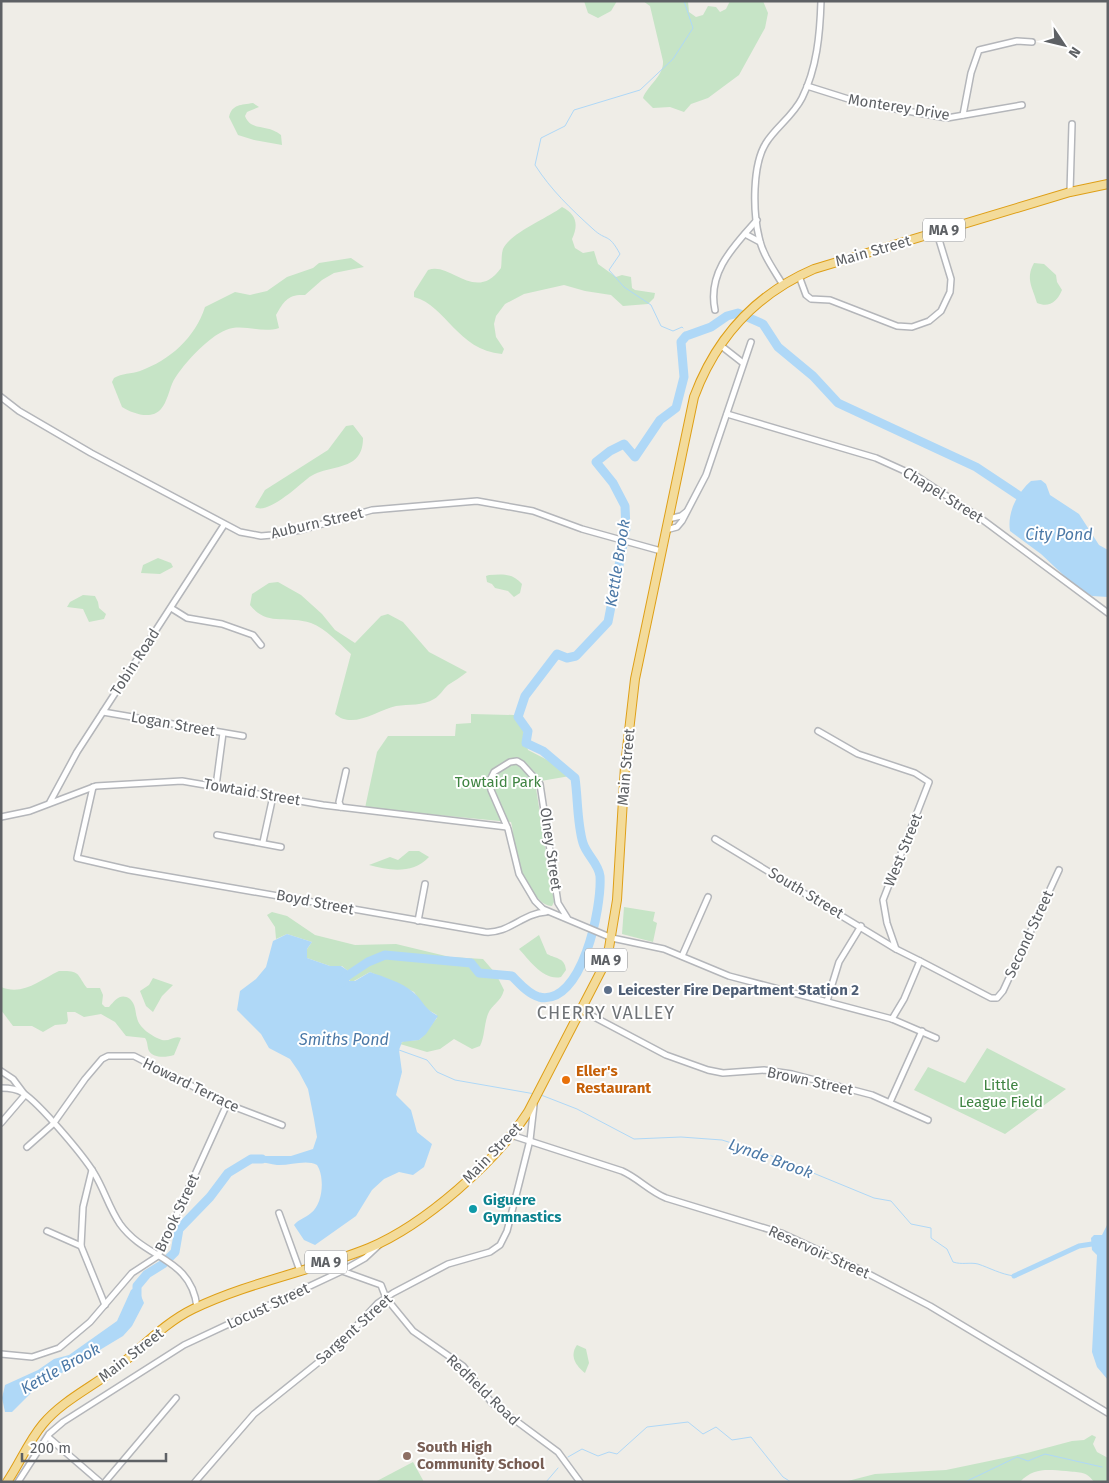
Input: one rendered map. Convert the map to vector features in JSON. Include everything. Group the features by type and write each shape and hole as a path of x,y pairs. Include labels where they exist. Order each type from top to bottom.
{"highway":[{"name":"Main Street","path":"7,1482 35,1434 49,1418 115,1370 179,1317 197,1307 359,1252 383,1241 436,1207 488,1160 511,1135 537,1096 604,965 612,938 617,900 625,768 631,714 637,669 661,551 694,397 702,376 720,344 741,319 747,312 783,285 814,269 1070,192 1108,184"}],"street":[{"path":"783,285 760,242 757,220 756,175 759,157 768,139 795,110 807,86 819,39 821,1"},
{"path":"963,115 971,73 979,50 1017,41 1032,42"},
{"name":"Monterey Drive","path":"807,86 882,107 947,118 1022,104"},
{"path":"1070,192 1072,124"},
{"path":"715,310 712,295 717,274 726,257 757,220"},
{"path":"799,276 806,295 811,300 830,300 897,326 923,324 941,311 950,292 951,279 937,233"},
{"path":"745,234 760,242"},
{"path":"666,530 677,527 706,475 751,342"},
{"path":"720,344 743,363"},
{"name":"Auburn Street","path":"1,397 19,411 83,449 240,532 261,536 301,530 372,510 477,500 533,511 582,530 661,551"},
{"name":"Chapel Street","path":"728,414 876,458 918,477 983,520 1108,613"},
{"path":"668,519 681,516 686,512"},
{"name":"Tobin Road","path":"50,802 77,752 224,524"},
{"path":"171,608 187,618 222,624 253,635 261,645"},
{"name":"Logan Street","path":"103,712 243,736"},
{"name":"West Street","path":"818,731 858,754 915,773 929,782 884,900 887,922 896,949"},
{"path":"216,786 223,733"},
{"name":"Olney Street","path":"549,912 536,903 519,874 507,827 491,790 490,780 498,768 510,762 517,761 534,776 541,788 558,901 568,919"},
{"path":"341,807 339,802 346,771"},
{"name":"Towtaid Street","path":"1,817 30,811 93,787 172,781 216,786 341,807 507,827"},
{"name":"Boyd Street","path":"93,787 77,858 129,870 494,933 504,930 536,913 549,912"},
{"path":"263,842 273,796"},
{"path":"217,835 282,847"},
{"name":"South Street","path":"715,839 896,949"},
{"name":"Second Street","path":"920,961 992,998 997,998 1059,870"},
{"path":"418,921 425,884"},
{"path":"682,956 708,897"},
{"path":"549,912 592,928 612,938 664,949 729,976 892,1020 936,1038"},
{"path":"826,1001 839,962 861,926"},
{"path":"892,1020 904,1000 920,961 896,949"},
{"name":"Brown Street","path":"581,1010 666,1055 713,1072 764,1070 785,1072 890,1102 928,1120"},
{"path":"890,1102 922,1031"},
{"name":"Howard Terrace","path":"53,1124 71,1095 100,1061 106,1057 134,1056 226,1104 282,1125"},
{"path":"1,1071 13,1079 92,1170 120,1223 138,1242 177,1267 186,1276 192,1286 197,1307"},
{"path":"1,1088 16,1090 26,1095"},
{"path":"1,1123 26,1095"},
{"name":"Sargent Street","path":"196,1482 249,1419 340,1345 366,1314 386,1298 448,1264 490,1252 500,1245 507,1231 530,1140 537,1096"},
{"name":"Brook Street","path":"2,1354 32,1358 62,1346 87,1325 137,1269 160,1257 226,1104"},
{"path":"27,1147 53,1124"},
{"name":"Reservoir Street","path":"511,1135 628,1174 666,1198 781,1233 850,1264 930,1306 1108,1413"},
{"path":"92,1170 83,1207 80,1246 104,1306"},
{"path":"279,1213 300,1271"},
{"path":"48,1231 80,1246"},
{"name":"Locust Street","path":"18,1482 48,1437 60,1424 184,1345 342,1271 367,1257 383,1241"},
{"name":"Redfield Road","path":"342,1271 378,1282 384,1289 386,1298 413,1331 463,1366 492,1403 561,1456 580,1482"},
{"path":"105,1482 176,1398"},
{"path":"48,1437 100,1482"}],"green space":[{"path":"584,1 617,1 611,11 598,18 588,13"},
{"path":"643,1 688,1 689,12 696,17 703,15 708,6 716,7 720,12 726,9 730,1 763,1 768,13 765,28 739,75 708,98 691,104 684,112 670,107 653,108 643,98 661,71 663,61 650,6"},
{"path":"253,103 259,107 247,112 245,116 248,121 255,126 276,131 281,135 282,145 238,135 229,117 230,113 235,107"},
{"path":"562,207 575,220 576,224 572,239 575,248 583,253 594,251 598,264 616,277 622,275 631,277 632,288 635,290 655,293 654,298 648,304 623,306 611,295 564,285 524,294 505,304 496,316 494,324 496,337 504,349 502,354 487,351 474,345 463,337 435,309 414,297 414,292 428,270 437,269 445,271 473,282 482,282 491,278 501,268 502,251 513,237"},
{"path":"351,258 364,267 334,273 322,280 305,295 287,299 276,315 279,328 266,330 232,328 219,333 211,339 195,353 181,370 172,384 165,403 157,412 142,415 122,407 112,382 114,378 140,371 171,354 195,329 205,307 235,292 250,295 267,291 287,277 313,268 319,263"},
{"path":"1034,263 1044,264 1056,275 1057,282 1062,290 1058,298 1052,303 1045,305 1037,303 1030,279"},
{"path":"353,425 363,438 363,445 358,456 353,461 312,475 274,504 267,507 255,507 265,490 328,450 346,426"},
{"path":"158,558 171,563 173,567 160,574 141,573 143,565"},
{"path":"486,576 511,576 519,580 522,584 520,593 514,597 508,591 495,588 487,582"},
{"path":"278,582 301,595 322,614 335,630 355,643 381,616 388,614 403,622 429,652 467,672 430,701 421,704 396,706 357,720 342,718 335,714 351,654 327,633 311,623 270,618 256,612 250,605 252,594 269,583"},
{"path":"83,595 95,596 99,608 106,614 104,619 89,622 83,609 67,607 70,602"},
{"name":"Towtaid Park","path":"471,714 514,715 523,730 528,750 559,766 570,776 535,782 554,902 552,906 546,905 534,894 524,877 515,854 511,822 365,808 377,752 388,736 455,736 456,724 471,723"},
{"path":"409,851 419,851 429,857 409,869 393,870 369,865 390,857 398,860"},
{"path":"624,907 655,912 653,921 657,923 653,942 622,934"},
{"path":"272,912 287,916 315,935 355,945 396,944 450,957 483,959 496,974 504,990 488,1014 480,1046 472,1049 454,1039 440,1049 427,1052 400,1044 404,1041 419,1040 437,1018 437,1015 425,1008 414,992 370,972 352,982 347,979 348,971 342,966 330,966 307,958 307,949 312,942 287,934 276,939 275,927 267,915"},
{"path":"539,935 547,954 560,959 564,963 566,970 561,977 549,976 543,973 519,949"},
{"path":"59,971 71,971 78,974 87,988 100,988 103,995 102,1004 105,1007 109,1007 116,999 121,997 130,999 138,1022 147,1032 162,1040 176,1037 181,1038 174,1055 164,1057 151,1054 145,1038 126,1036 115,1022 101,1014 84,1017 75,1012 67,1012 68,1021 66,1024 55,1025 43,1032 32,1026 13,1026 1,1010 1,987 17,990 31,986"},
{"path":"153,978 173,985 162,996 153,1012 146,1006 140,991 149,985"},
{"name":"Little League Field","path":"987,1048 1066,1089 1005,1134 914,1090 928,1067 965,1083"},
{"path":"577,1345 586,1349 589,1363 585,1373 579,1367 574,1357"},
{"path":"1092,1435 1096,1437 1093,1444 1097,1452 1108,1458 1108,1482 1094,1482 1082,1473 1042,1470 1025,1477 1020,1482 844,1482 875,1474 946,1470 1027,1453 1072,1441 1084,1440"},
{"path":"413,1462 424,1482 375,1482"}],"water":[{"name":"City Pond","path":"1041,480 1046,484 1050,495 1079,514 1099,545 1108,550 1108,597 1092,596 1074,585 1041,554 1010,531 1010,517 1017,497 1031,481"},
{"name":"Smiths Pond","path":"287,934 312,942 307,949 307,958 330,966 341,966 347,970 349,981 355,981 370,972 387,978 408,988 417,995 429,1010 438,1016 426,1034 419,1040 402,1042 399,1050 402,1072 396,1095 411,1110 417,1132 432,1144 424,1167 413,1175 399,1172 384,1179 372,1190 356,1216 315,1245 304,1240 294,1225 311,1213 318,1203 322,1183 320,1170 317,1165 313,1163 277,1165 262,1162 253,1163 251,1159 253,1156 291,1156 313,1149 317,1137 308,1089 290,1059 269,1048 261,1034 237,1010 240,991 256,979 266,967 273,941"},
{"path":"1108,1223 1108,1380 1097,1367 1092,1352 1097,1255 1092,1250 1091,1238 1094,1235 1102,1235"},
{"path":"137,1286 144,1303 132,1326 123,1336 35,1389 12,1412 5,1412 2,1398 5,1385 38,1370 54,1359 69,1355 117,1321 131,1290"}],"waterway":[{"path":"683,328 673,331 661,326 651,305 624,287 609,270 620,254 613,243 598,233 569,207 535,165 541,138 565,126 574,110 640,90 673,59 693,28 684,1"},
{"name":"Kettle Brook","path":"341,983 347,976 368,962 385,955 471,963 479,973 512,976 527,991 539,997 554,996 567,987 578,971 593,931 600,891 600,876 595,863 583,843 575,778 543,751 526,743 528,731 518,717 525,696 557,654 567,658 576,656 608,622 626,529 625,506 613,483 596,462 610,451 624,444 635,457 660,420 676,408 684,377 681,342 686,336 711,327 727,316 738,313 763,324 778,347 813,376 838,403 976,467 1018,495"},
{"name":"Kettle Brook","path":"685,332 686,336"},
{"name":"Lynde Brook","path":"399,1050 427,1060 437,1072 455,1080 535,1094"},
{"name":"Lynde Brook","path":"541,1095 577,1109 634,1139 681,1137 722,1140 767,1154 874,1198 891,1201 911,1224 931,1228 931,1238 947,1249 953,1262 978,1264 1014,1276"},
{"name":"Kettle Brook","path":"137,1297 137,1286 147,1274 163,1264 175,1252 179,1229 210,1197 228,1173 251,1159 262,1159"},
{"name":"Lynde Brook","path":"1014,1276 1079,1246 1092,1244"},
{"path":"568,1457 582,1449 598,1456 609,1452 617,1454 647,1427 688,1422 703,1434 716,1427 732,1440 751,1437 783,1477 791,1482"},
{"path":"965,1482 1017,1457 1028,1461 1045,1454 1102,1467"},
{"path":"546,1482 558,1468"}],"place":[{"name":"Leicester Fire Department Station 2","path":"608,990"},
{"name":"Eller's Restaurant","path":"566,1080"},
{"name":"Giguere Gymnastics","path":"473,1209"},
{"name":"South High Community School","path":"407,1456"}],"district":[{"name":"CHERRY VALLEY","path":"606,1013"}]}
